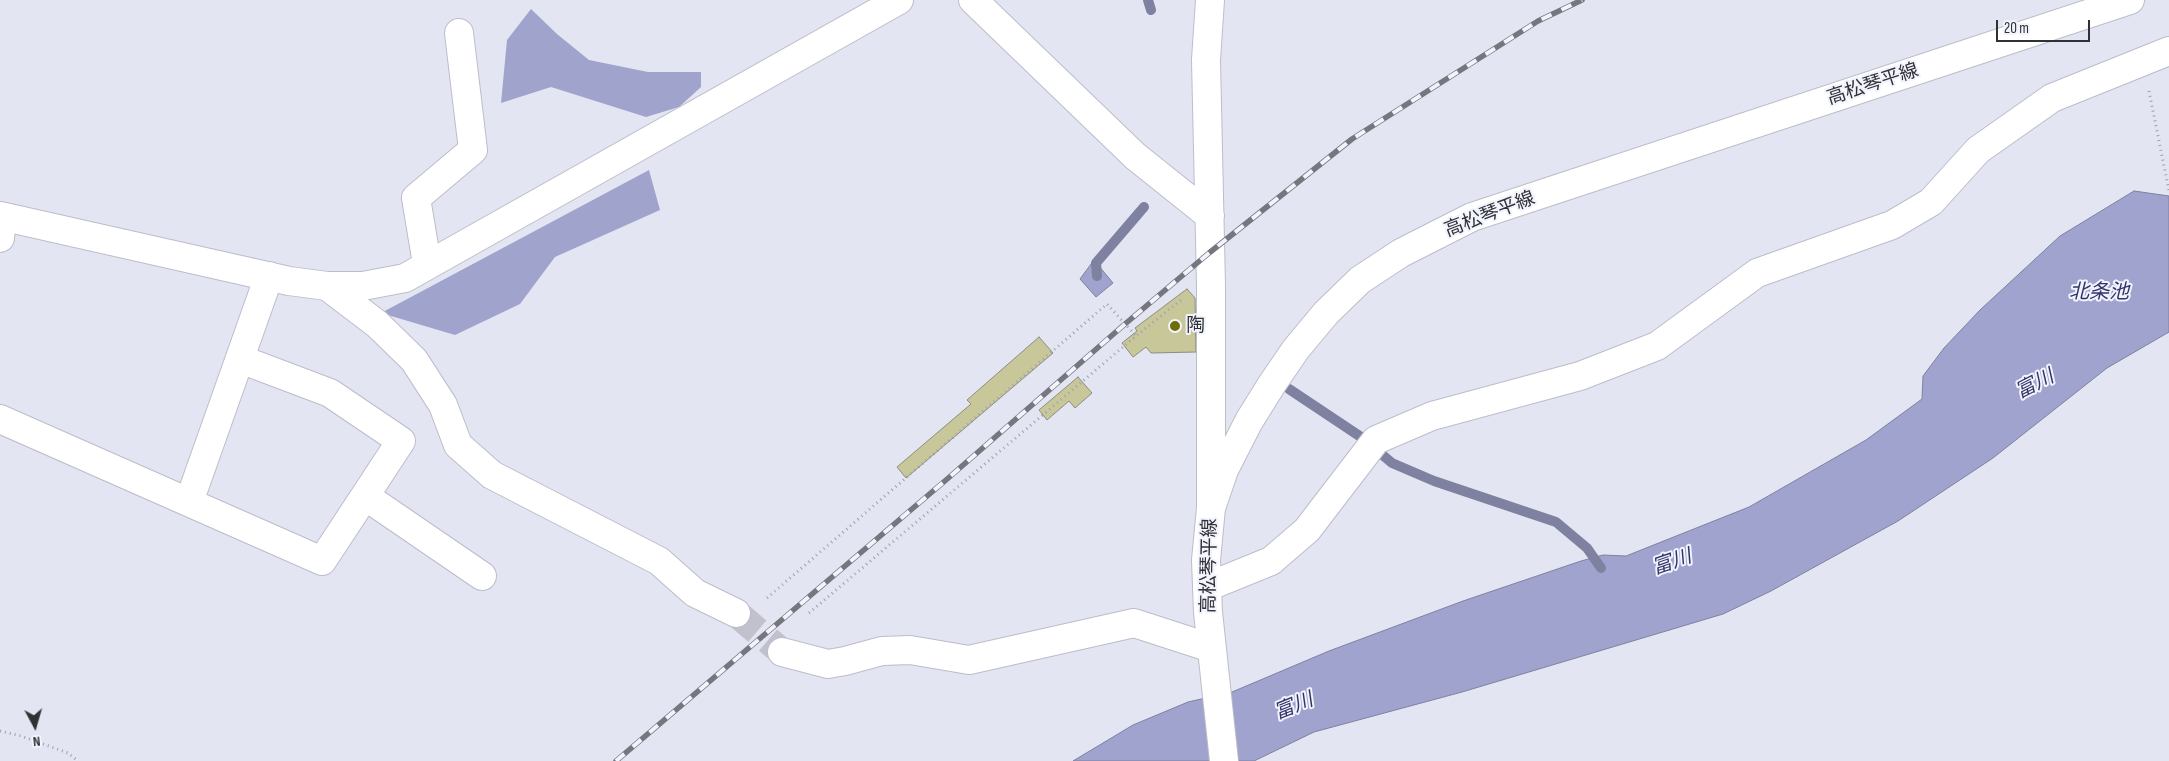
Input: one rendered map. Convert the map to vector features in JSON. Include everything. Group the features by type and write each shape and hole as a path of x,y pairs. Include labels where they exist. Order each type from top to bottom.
{"street":[{"path":"1,224 327,286 363,286 405,278 899,0"},
{"path":"973,0 1135,156 1210,216"},
{"path":"1210,0 1206,60 1211,286 1210,508"},
{"name":"高松琴平線","path":"1224,761 1215,693 1207,587 1206,560 1210,508 1224,470 1249,421 1296,349 1326,313 1360,280 1401,253 1472,217 2130,0"},
{"path":"427,264 416,198 473,150 459,33"},
{"path":"1207,587 1271,561 1307,530 1372,445 1432,416 1580,376 1657,346 1757,272 1892,225 1931,202 1978,150 2052,98 2169,51"},
{"path":"189,502 269,276"},
{"path":"327,286 377,324 414,360 443,405 458,445 492,474 659,561 695,593 736,613"},
{"path":"0,419 322,561 401,441 330,393 240,359"},
{"path":"366,496 482,576"},
{"path":"782,652 828,664 882,651 910,650 969,660 1134,623 1211,648"}],"path":[{"path":"2143,60 2169,191"},
{"path":"809,613 1136,336 1188,295 1211,286"},
{"path":"767,598 1107,304 1136,336"},
{"path":"0,731 21,736 68,754 78,761"}],"shaded area":[{"path":"531,9 557,34 589,60 648,72 701,72 701,87 679,107 646,117 551,87 501,103 507,40"},
{"path":"649,170 660,210 555,257 520,304 455,335 381,313"}],"water":[{"path":"2134,191 2169,196 2169,332 2107,368 1993,458 1898,521 1771,591 1723,614 1462,692 1314,732 1254,761 1073,761 1133,725 1188,702 1232,692 1329,651 1463,601 1581,561 1603,555 1626,556 1749,507 1866,440 1922,399 1923,376 1944,348 1980,310 2060,236"},
{"path":"1094,260 1113,283 1096,297 1080,279"}],"building":[{"path":"1187,289 1195,298 1196,352 1151,353 1146,347 1133,357 1122,343 1137,331 1135,328"},
{"path":"1039,337 1053,353 906,478 897,467 971,404 967,400"},
{"path":"1078,377 1092,393 1075,408 1069,401 1047,420 1039,410"}],"waterway":[{"path":"1148,0 1151,10"},
{"path":"1097,276 1096,263 1144,207"},
{"path":"1289,389 1361,437 1392,463 1434,481 1556,522 1587,548 1601,568"}],"tunnel":[{"path":"736,613 782,652"}],"railway":[{"path":"616,761 1209,253 1352,139 1538,21 1582,0"}],"place":[{"name":"陶","path":"1175,326"}],"water label":[{"name":"北条池","path":"2099,293"},
{"name":"富川","path":"2035,385"},
{"name":"富川","path":"1672,563"},
{"name":"富川","path":"1294,707"}]}
